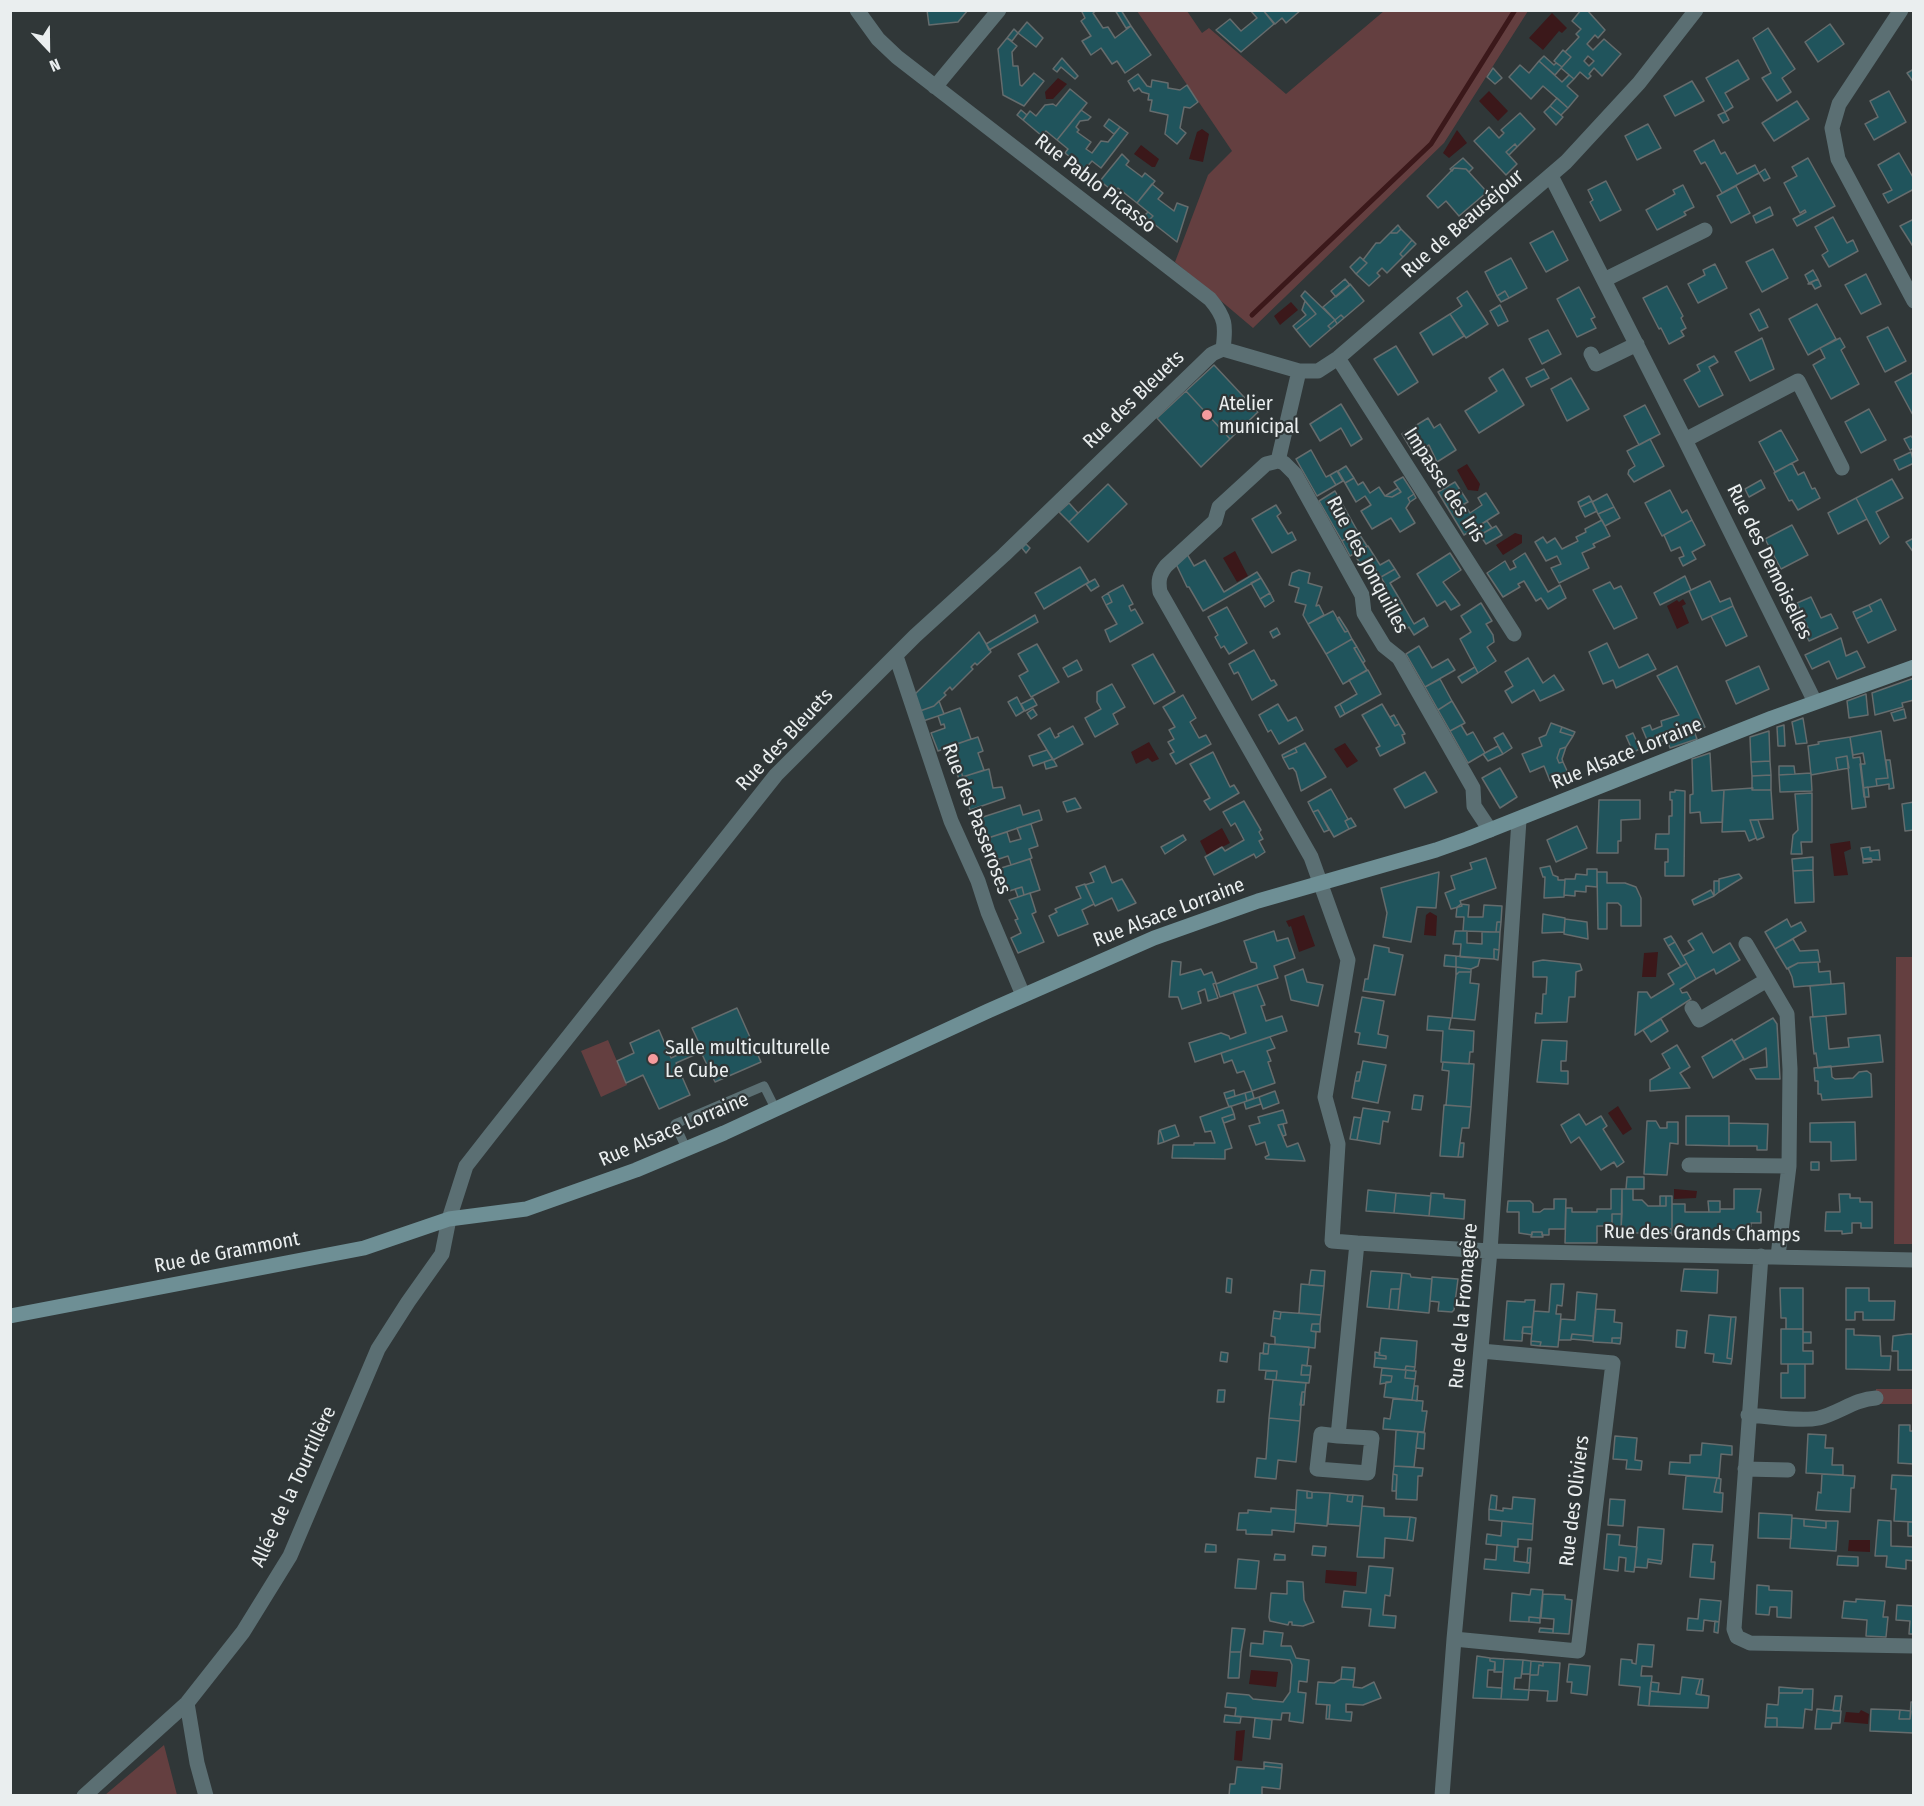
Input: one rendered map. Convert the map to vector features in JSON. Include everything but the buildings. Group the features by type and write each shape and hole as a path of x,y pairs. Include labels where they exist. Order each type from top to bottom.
{"street":[{"name":"Rue Pablo Picasso","path":"857,10 878,39 935,87 1210,299 1223,317 1226,328 1223,349"},
{"path":"935,87 999,10"},
{"name":"Rue de Beauséjour","path":"1299,371 1318,371 1338,358 1551,176 1608,118 1696,10"},
{"path":"1901,10 1839,104 1832,128 1838,159 1914,301"},
{"name":"Rue des Demoiselles","path":"1551,176 1815,702"},
{"path":"1604,280 1705,230"},
{"path":"1592,354 1596,364 1637,344"},
{"path":"1223,349 1299,371 1278,462 1266,464 1219,507 1215,520 1166,566 1160,575 1158,584 1160,592 1311,857 1321,883"},
{"name":"Rue des Bleuets","path":"449,1219 466,1166 776,775 915,636 1004,555 1212,354 1223,349"},
{"name":"Impasse des Iris","path":"1338,358 1514,634"},
{"path":"1685,440 1798,381 1842,468"},
{"name":"Rue des Jonquilles","path":"1278,462 1284,463 1295,474 1362,595 1365,613 1384,646 1399,658 1473,788 1474,806 1490,830"},
{"name":"Rue des Passeroses","path":"896,656 951,821 978,880 1023,995"},
{"name":"Rue Alsace Lorraine","path":"449,1219 526,1209 577,1192 776,1110 1023,995 1154,938 1249,904 1436,850 1518,820 1815,702 1914,667"},
{"name":"Rue de la Fromagère","path":"1443,1796 1454,1639 1490,1251 1518,820"},
{"name":"Rue des Grands Champs","path":"1321,883 1348,960 1325,1097 1338,1144 1332,1241 1490,1251 1914,1260"},
{"path":"1746,944 1787,1014 1790,1069 1789,1166 1778,1256"},
{"path":"1692,1008 1699,1020 1767,980"},
{"path":"1689,1164 1789,1166"},
{"name":"Rue de Grammont","path":"10,1316 364,1248 449,1219"},
{"name":"Allée de la Tourtillère","path":"84,1796 187,1703 243,1632 290,1556 378,1349 441,1254 449,1219"},
{"path":"1338,1436 1357,1242"},
{"path":"1761,1256 1734,1629 1737,1637 1750,1643 1914,1646"},
{"name":"Rue des Oliviers","path":"1454,1639 1578,1651 1613,1363 1481,1351"},
{"path":"1748,1414 1818,1418 1866,1398 1876,1398"},
{"path":"1745,1468 1788,1470"},
{"path":"187,1703 197,1763 206,1796"}],"lane":[{"path":"686,1148 675,1124 754,1090 764,1086 776,1110"}],"shaded area":[{"path":"1137,11 1187,11 1202,33 1209,28 1286,94 1384,11 1528,11 1444,143 1253,328 1175,262 1208,175 1232,151"},
{"path":"1552,13 1567,28 1562,33 1559,31 1543,50 1529,38"},
{"path":"1058,78 1067,84 1053,99 1046,99 1045,92"},
{"path":"1489,91 1508,111 1498,121 1479,101"},
{"path":"1202,129 1209,134 1203,162 1189,159 1197,132"},
{"path":"1457,130 1467,143 1449,158 1443,153"},
{"path":"1141,145 1159,159 1155,167 1134,154"},
{"path":"1291,302 1298,310 1280,325 1274,316"},
{"path":"1467,464 1480,484 1478,491 1468,490 1457,470"},
{"path":"1515,533 1522,535 1522,543 1503,555 1496,545"},
{"path":"1235,551 1248,576 1237,582 1223,558"},
{"path":"1683,599 1686,604 1682,606 1689,623 1677,629 1667,606"},
{"path":"1149,742 1159,759 1152,762 1148,758 1136,764 1131,752"},
{"path":"1345,743 1358,761 1347,768 1334,749"},
{"path":"1222,828 1230,843 1207,855 1200,841"},
{"path":"1850,841 1851,849 1844,852 1848,875 1834,876 1830,844"},
{"path":"1430,912 1437,916 1436,936 1424,935 1426,915"},
{"path":"1304,915 1315,946 1299,952 1291,926 1289,927 1286,921"},
{"path":"1658,952 1656,977 1642,977 1644,953"},
{"path":"1896,957 1913,957 1913,1244 1894,1244"},
{"path":"608,1040 627,1085 601,1097 581,1051"},
{"path":"1618,1106 1632,1129 1623,1135 1608,1113"},
{"path":"1674,1189 1697,1191 1696,1198 1674,1199"},
{"path":"1876,1389 1913,1389 1913,1404 1876,1404"},
{"path":"1849,1540 1870,1540 1870,1552 1848,1551"},
{"path":"1326,1570 1357,1572 1356,1586 1325,1583"},
{"path":"1251,1670 1278,1672 1276,1687 1249,1684"},
{"path":"1861,1710 1869,1714 1868,1724 1844,1722 1846,1712 1859,1713"},
{"path":"1245,1730 1242,1761 1234,1760 1236,1731"},
{"path":"164,1745 177,1795 105,1795"}],"waterway":[{"path":"1252,315 1431,144 1515,10"}],"place":[{"name":"Atelier municipal","path":"1207,415"},
{"name":"Salle multiculturelle Le Cube","path":"653,1059"}]}
